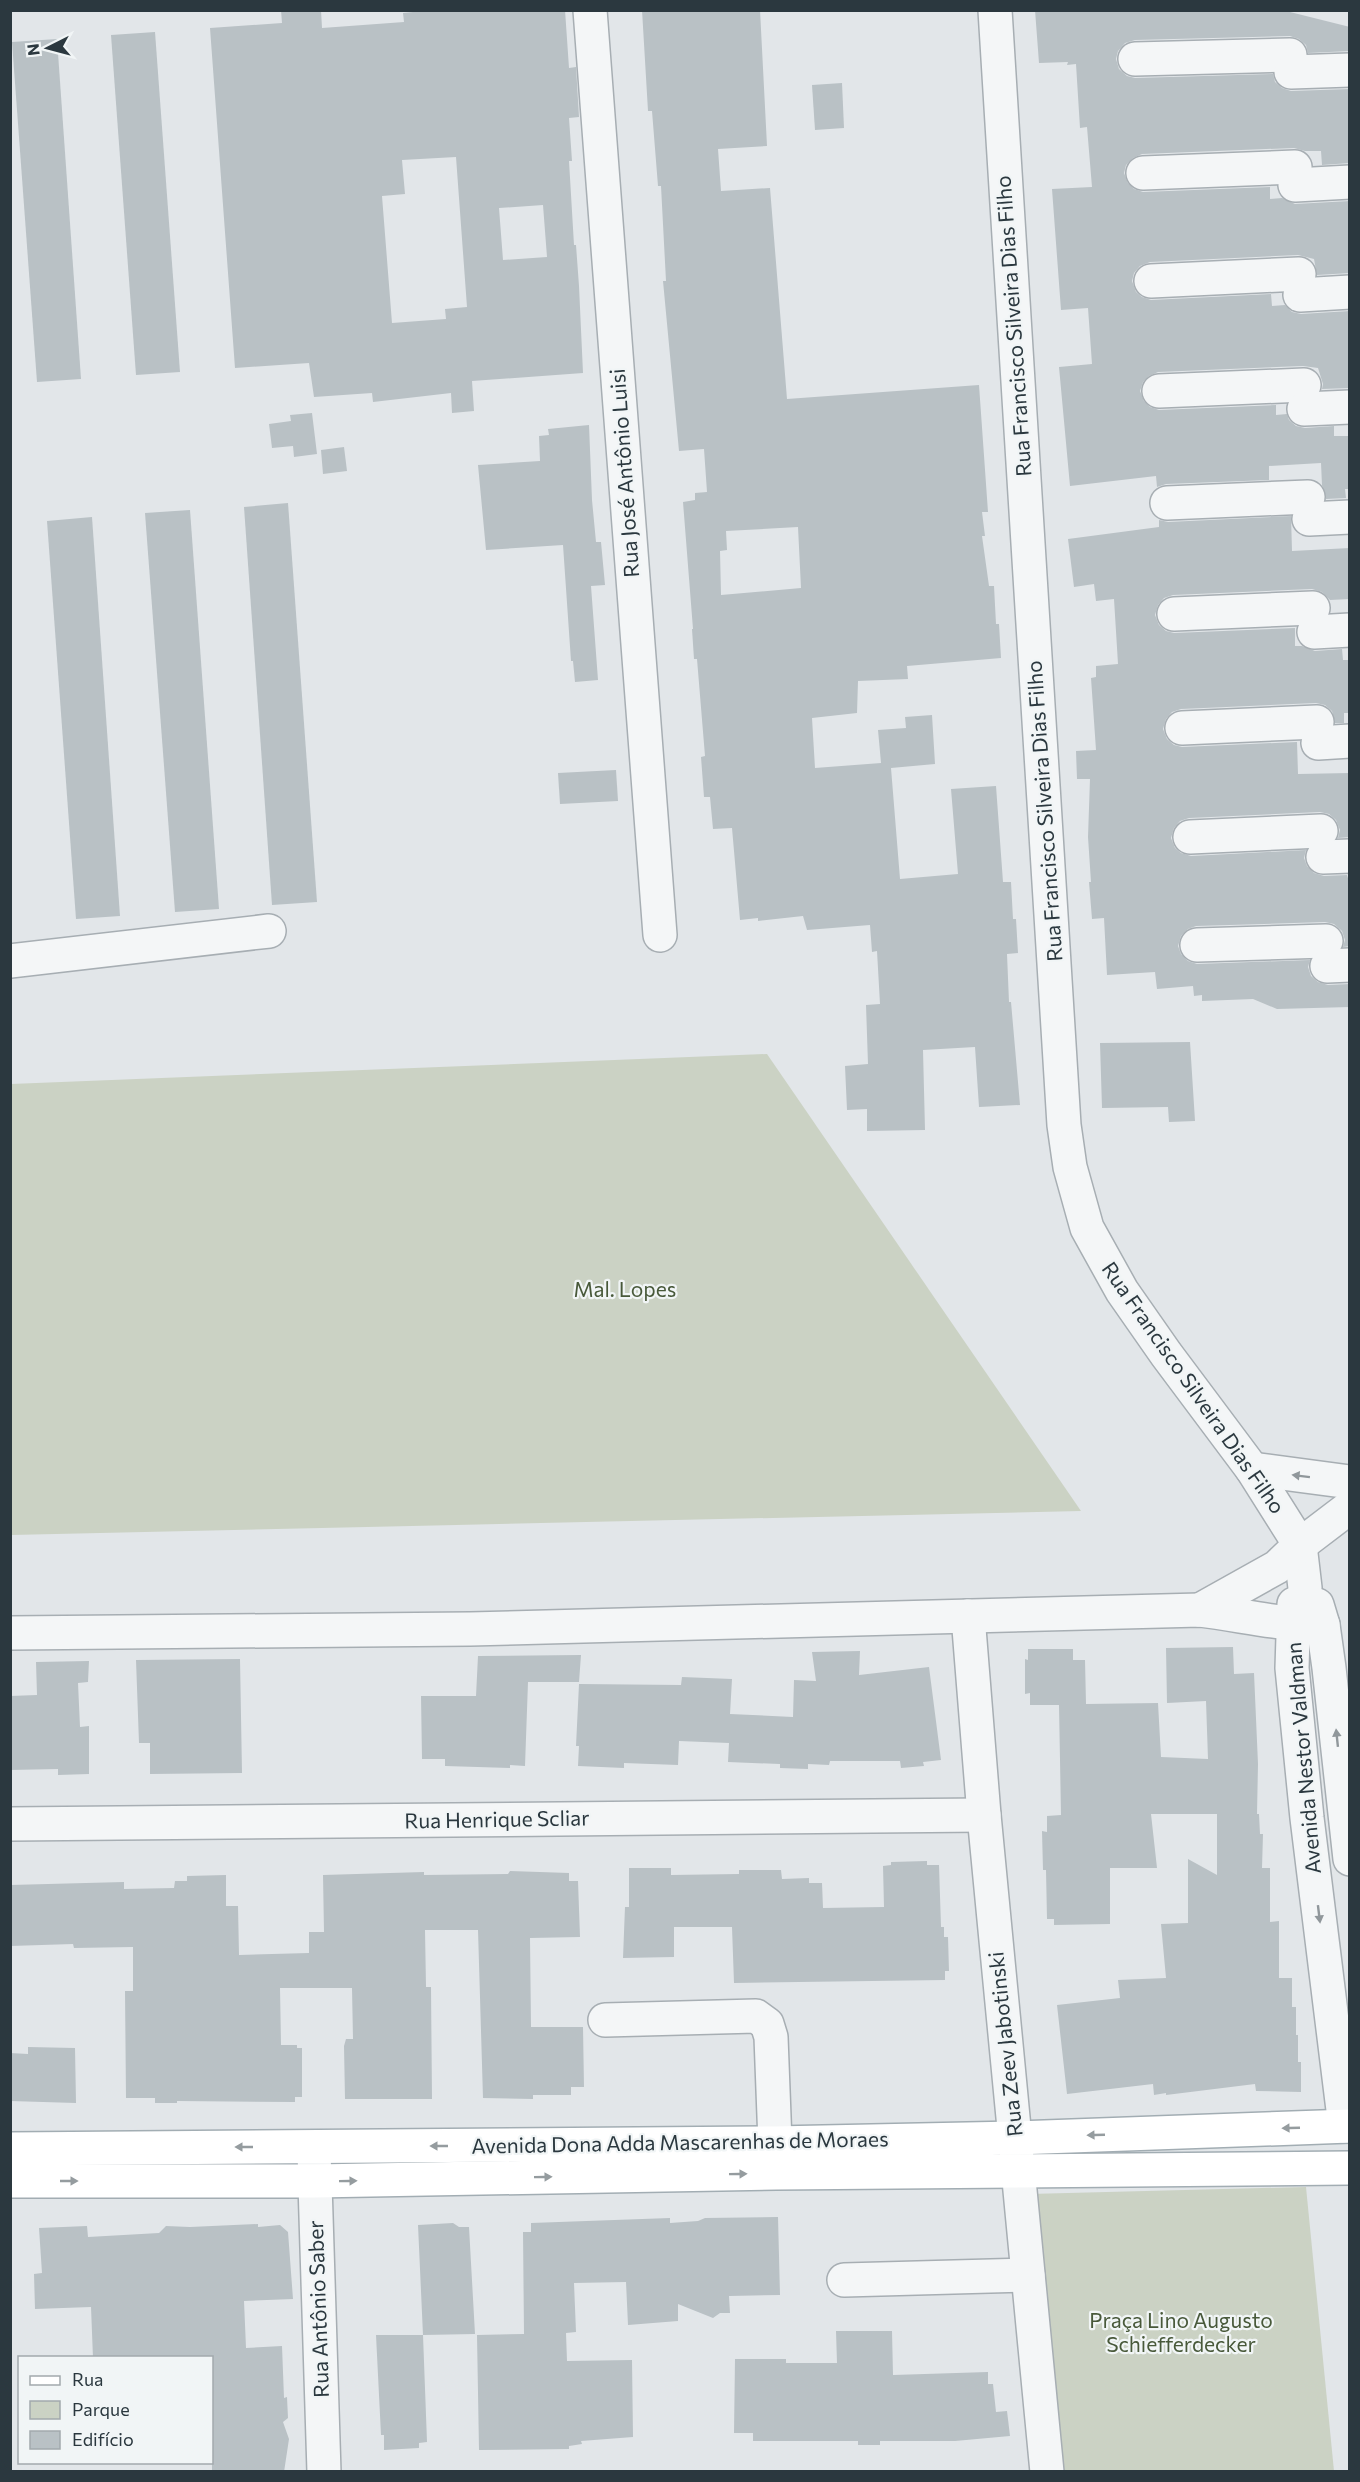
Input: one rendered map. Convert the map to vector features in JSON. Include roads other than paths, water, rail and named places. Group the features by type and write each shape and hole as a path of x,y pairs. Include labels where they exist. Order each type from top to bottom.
{"main road":[{"name":"Avenida Dona Adda Mascarenhas de Moraes","path":"10,2149 774,2143 1016,2138 1347,2126"},
{"name":"Avenida Nestor Valdman","path":"1347,2126 1349,2169"},
{"name":"Avenida Dona Adda Mascarenhas de Moraes","path":"10,2181 315,2181 1018,2170 1349,2169"}],"street":[{"name":"Rua José Antônio Luisi","path":"590,10 660,935"},
{"name":"Rua Francisco Silveira Dias Filho","path":"994,10 1064,1125 1070,1167 1087,1228 1108,1267 1166,1354 1252,1469 1300,1545"},
{"path":"1135,60 1291,64 1350,70"},
{"path":"1143,173 1295,176 1350,182"},
{"path":"1151,281 1300,284 1350,292"},
{"path":"1159,391 1304,397 1350,407"},
{"path":"1167,503 1308,508 1350,517"},
{"path":"1174,614 1313,620 1350,630"},
{"path":"1182,728 1328,735"},
{"path":"1190,837 1331,848"},
{"path":"10,961 269,931"},
{"path":"1197,945 1334,957"},
{"path":"1252,1469 1350,1482"},
{"path":"1200,1610 1277,1567 1300,1545 1350,1507"},
{"name":"Avenida Nestor Valdman","path":"1300,1545 1305,1588 1316,1602 1292,1668 1307,1818 1347,2126"},
{"path":"10,1634 470,1629 1200,1610 1308,1625"},
{"name":"Rua Zeev Jabotinski","path":"968,1616 984,1815 1047,2472"},
{"name":"Avenida Nestor Valdman","path":"1308,1625 1350,1859"},
{"name":"Rua Henrique Scliar","path":"10,1824 984,1815"},
{"path":"605,2020 756,2016 767,2024 771,2037 774,2143"},
{"name":"Rua Antônio Saber","path":"314,2146 324,2472"},
{"path":"844,2280 1028,2275"}],"park label":[{"name":"Mal. Lopes","path":"625,1290"},
{"name":"Praça Lino Augusto Schiefferdecker","path":"1181,2333"}]}
